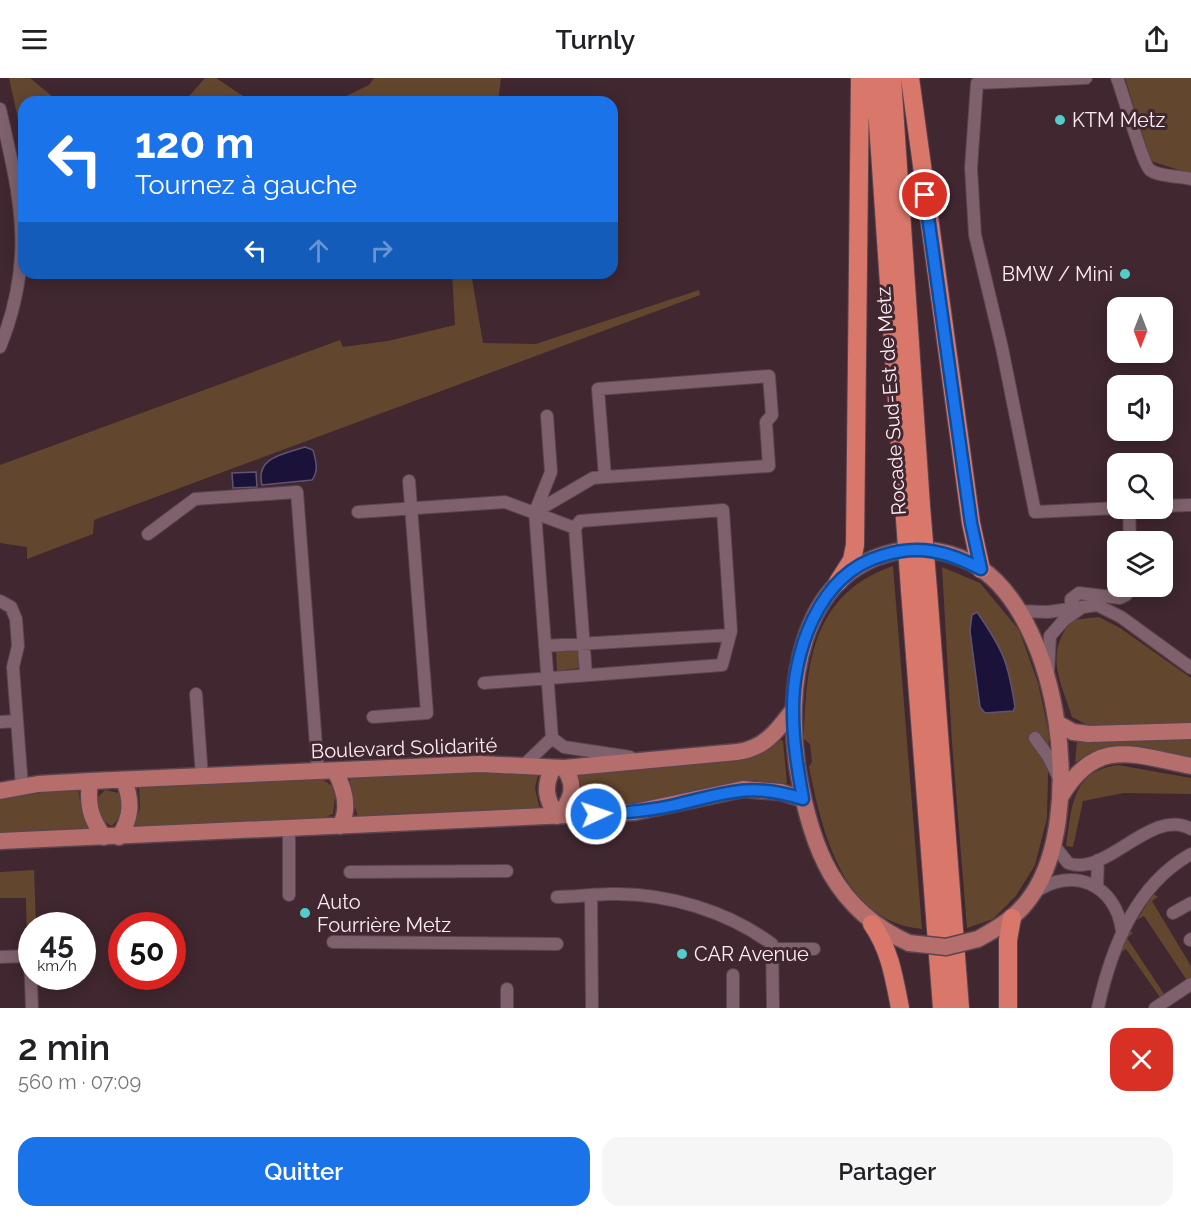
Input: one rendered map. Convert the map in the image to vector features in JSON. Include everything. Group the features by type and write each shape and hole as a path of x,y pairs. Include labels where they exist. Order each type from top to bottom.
{"highway":[{"path":"838,582 852,560 855,545 860,78"},
{"name":"Rocade Sud-Est de Metz","path":"875,78 913,506 942,1008"},
{"name":"Rocade Sud-Est de Metz","path":"892,78 913,506"},
{"path":"910,78 971,523 981,569"},
{"name":"Rocade Sud-Est de Metz","path":"919,590 960,1008"},
{"path":"1008,1008 1008,940 1012,918"},
{"path":"872,924 884,941 892,964 900,1008"}],"main road":[{"path":"927,549 943,552 981,569 1018,611 1033,640 1048,684 1057,723 1060,790 1053,843 1042,878 1033,894 1012,918 978,939 946,946 909,943 872,924 840,890 827,866 803,799 793,710 802,650 807,632 825,597 838,582 870,559 905,550 927,549"},
{"name":"Boulevard Solidarité","path":"0,791 90,781 524,765 558,768 751,750 771,737 793,710"},
{"path":"1057,723 1073,732 1089,735 1191,730"},
{"path":"1060,790 1093,760 1108,754 1127,754 1191,766"},
{"path":"558,768 571,777 572,794 567,806 557,816 546,797 547,780 558,768"},
{"path":"327,772 342,784 346,802 344,819 340,826"},
{"path":"112,837 130,814 130,797 124,780"},
{"path":"90,781 88,802 90,815 112,837"},
{"path":"0,841 635,812 743,789 781,792 803,799"}],"street":[{"path":"1086,78 977,83 971,168 975,235 1002,348 1035,512 1107,509"},
{"path":"1117,78 1133,120 1142,158 1147,167 1152,172 1191,179"},
{"path":"0,109 18,186"},
{"path":"0,347 18,279"},
{"path":"535,512 593,478 769,466 766,422 772,415 769,376 597,390 604,477"},
{"path":"547,416 551,472 535,512 552,738 564,747 582,752 646,760"},
{"path":"373,717 427,713 409,481"},
{"path":"148,534 195,500 297,492 327,772"},
{"path":"358,512 505,502 575,528"},
{"path":"1173,506 1191,505"},
{"path":"484,683 722,665 730,635 723,510 580,521 575,528 586,675"},
{"path":"1071,608 1071,599 1080,593 1107,596"},
{"path":"0,601 11,607 16,619 18,646 13,667 22,787"},
{"path":"1018,611 1048,612 1097,605 1110,609 1191,668"},
{"path":"1048,684 1050,636 1064,620 1084,606"},
{"path":"545,646 730,635"},
{"path":"196,694 202,777"},
{"path":"0,722 17,721"},
{"path":"524,765 552,738"},
{"path":"1035,738 1048,756 1060,790"},
{"path":"1053,843 1068,863 1077,867 1092,864 1147,833 1167,826 1185,826 1191,829"},
{"path":"289,829 289,895"},
{"path":"1098,1008 1112,956 1122,931 1155,883 1191,854"},
{"path":"1097,887 1098,860"},
{"path":"350,873 507,871"},
{"path":"1033,894 1046,884 1057,880 1075,879 1097,887 1115,908 1122,931"},
{"path":"557,897 628,894 676,901 748,928 772,944 773,1008"},
{"path":"591,895 592,1008"},
{"path":"1173,912 1191,903"},
{"path":"333,942 557,944"},
{"path":"772,949 814,949"},
{"path":"0,957 30,956 32,1008"},
{"path":"733,975 733,1008"},
{"path":"1155,1008 1191,984"},
{"path":"507,989 507,1008"}],"shaded area":[{"path":"9,78 30,78 52,96 18,96 18,119"},
{"path":"205,78 216,78 243,96 189,96"},
{"path":"374,78 501,78 499,96 346,96 369,85"},
{"path":"1125,78 1191,78 1191,174 1151,161"},
{"path":"452,279 472,279 483,343 536,344 699,290 700,295 94,520 93,534 27,559 27,547 0,543 0,465 340,340 343,347 388,341 455,325"},
{"path":"305,447 313,450 315,458 316,469 312,480 262,485 261,476 267,463 280,455"},
{"path":"256,472 257,487 233,488 232,473"},
{"path":"893,566 922,929 895,923 873,910 855,892 841,870 821,819 809,767 812,762 810,744 804,739 807,684 812,658 819,635 830,613 845,594 866,578"},
{"path":"942,567 980,583 1019,630 1038,683 1049,734 1047,818 1035,865 1016,896 993,919 967,928 952,743"},
{"path":"977,612 993,636 1007,667 1015,707 1013,711 985,713 980,707 970,631 972,615"},
{"path":"1099,617 1120,628 1191,678 1191,722 1091,727 1072,717 1059,679 1058,645 1072,620"},
{"path":"556,651 578,651 579,668 557,671"},
{"path":"778,738 783,741 787,783 780,785 754,780 637,805 573,808 579,788 577,772"},
{"path":"1191,738 1191,760 1119,747 1075,762 1077,742"},
{"path":"1118,765 1191,778 1191,794 1124,793 1083,801 1073,847 1066,846 1073,805 1082,783 1103,769"},
{"path":"498,770 539,771 535,788 540,810 358,818 349,786 351,776"},
{"path":"321,778 336,789 333,814 319,820 136,830 133,827 140,808 139,786"},
{"path":"78,789 82,813 90,830 0,834 0,798"},
{"path":"105,790 119,793 121,802 120,815 112,826 102,818 98,809 99,796"},
{"path":"34,870 36,912 26,912 26,898 0,898 0,872"},
{"path":"1153,894 1158,897 1152,901 1191,966 1191,980 1188,982 1144,916 1137,920"},
{"path":"1129,931 1133,933 1127,938 1166,997 1162,1000 1126,949 1120,953"}],"place":[{"name":"KTM Metz","path":"1060,120"},
{"name":"BMW / Mini","path":"1125,274"},
{"name":"Auto Fourrière Metz","path":"305,913"},
{"name":"CAR Avenue","path":"682,954"}],"route":[{"path":"596,814 635,812 674,806 743,789 781,792 803,799 794,740 793,710 807,632 825,597 838,582 870,559 905,550 927,549 943,552 961,558 981,569 971,523 925,195"}]}
